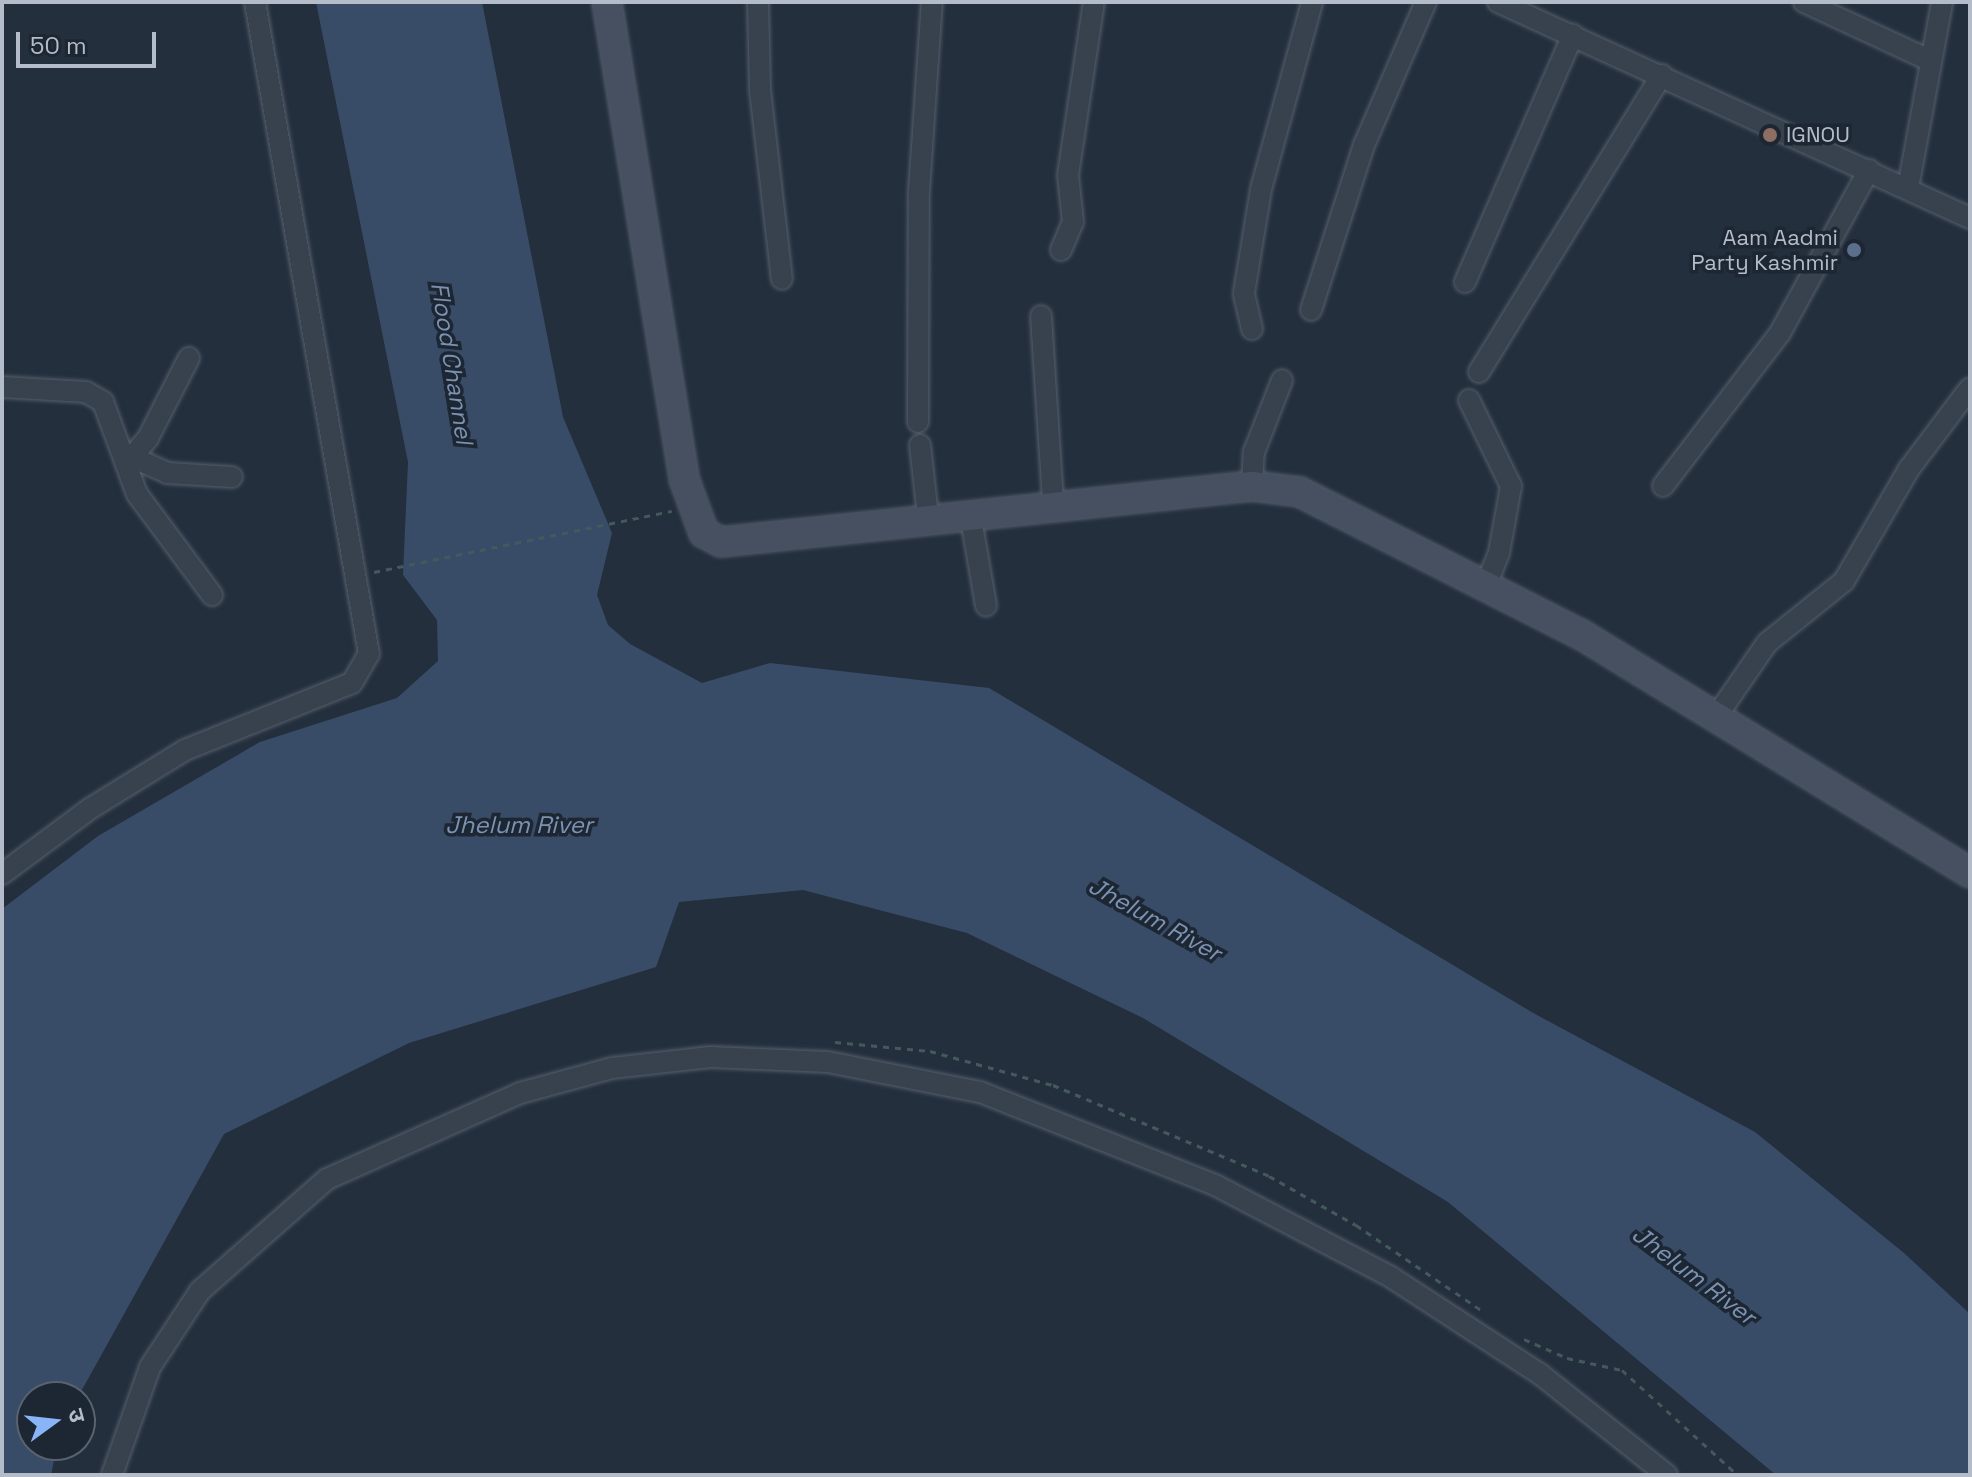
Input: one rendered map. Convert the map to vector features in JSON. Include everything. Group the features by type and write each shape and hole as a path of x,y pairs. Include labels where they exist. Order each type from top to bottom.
{"main road":[{"path":"607,2 684,479 704,533 721,542 928,516 1252,486 1300,492 1582,635 1970,873"}],"street":[{"path":"2,874 91,808 185,750 352,683 369,654 255,2"},
{"path":"758,2 760,90 782,279"},
{"path":"918,422 919,191 932,2"},
{"path":"1061,250 1073,222 1067,185 1094,2"},
{"path":"1252,329 1244,293 1261,189 1312,2"},
{"path":"1311,310 1364,145 1426,2"},
{"path":"1498,2 1970,218"},
{"path":"1804,2 1929,60"},
{"path":"1908,188 1942,2"},
{"path":"1465,282 1573,35"},
{"path":"1479,372 1662,75"},
{"path":"1663,486 1780,333 1869,170"},
{"path":"1041,316 1053,504"},
{"path":"131,461 189,358"},
{"path":"1252,486 1254,452 1282,380"},
{"path":"2,387 95,397 111,414 131,461 137,494 212,595"},
{"path":"1716,717 1767,643 1844,581 1909,469 1970,388"},
{"path":"1469,400 1511,486 1499,553 1485,587"},
{"path":"920,445 928,516"},
{"path":"131,461 167,473 232,477"},
{"path":"970,513 986,606"},
{"path":"112,1475 150,1367 200,1291 327,1179 520,1093 612,1068 710,1057 828,1062 980,1092 1217,1186 1391,1277 1540,1374 1667,1475"}],"path":[{"path":"388,566 659,513"},
{"path":"830,1042 930,1051 986,1064 1079,1096 1269,1176 1356,1225 1490,1317"},
{"path":"1512,1331 1545,1350 1622,1370 1738,1475"}],"water":[{"name":"Jhelum River","path":"316,2 482,2 563,417 612,533 597,595 608,625 630,644 702,683 770,663 989,688 1535,1014 1755,1132 1904,1253 1970,1314 1970,1475 1776,1475 1448,1202 1143,1018 967,933 803,890 679,902 656,967 409,1043 224,1134 87,1381 16,1381 16,1461 54,1461 51,1475 2,1475 2,909 98,836 260,742 397,698 438,661 437,620 403,575 408,462"}],"place":[{"name":"IGNOU","path":"1770,135"},
{"name":"Aam Aadmi Party Kashmir","path":"1854,250"}],"water label":[{"name":"Flood Channel","path":"452,363"}]}
